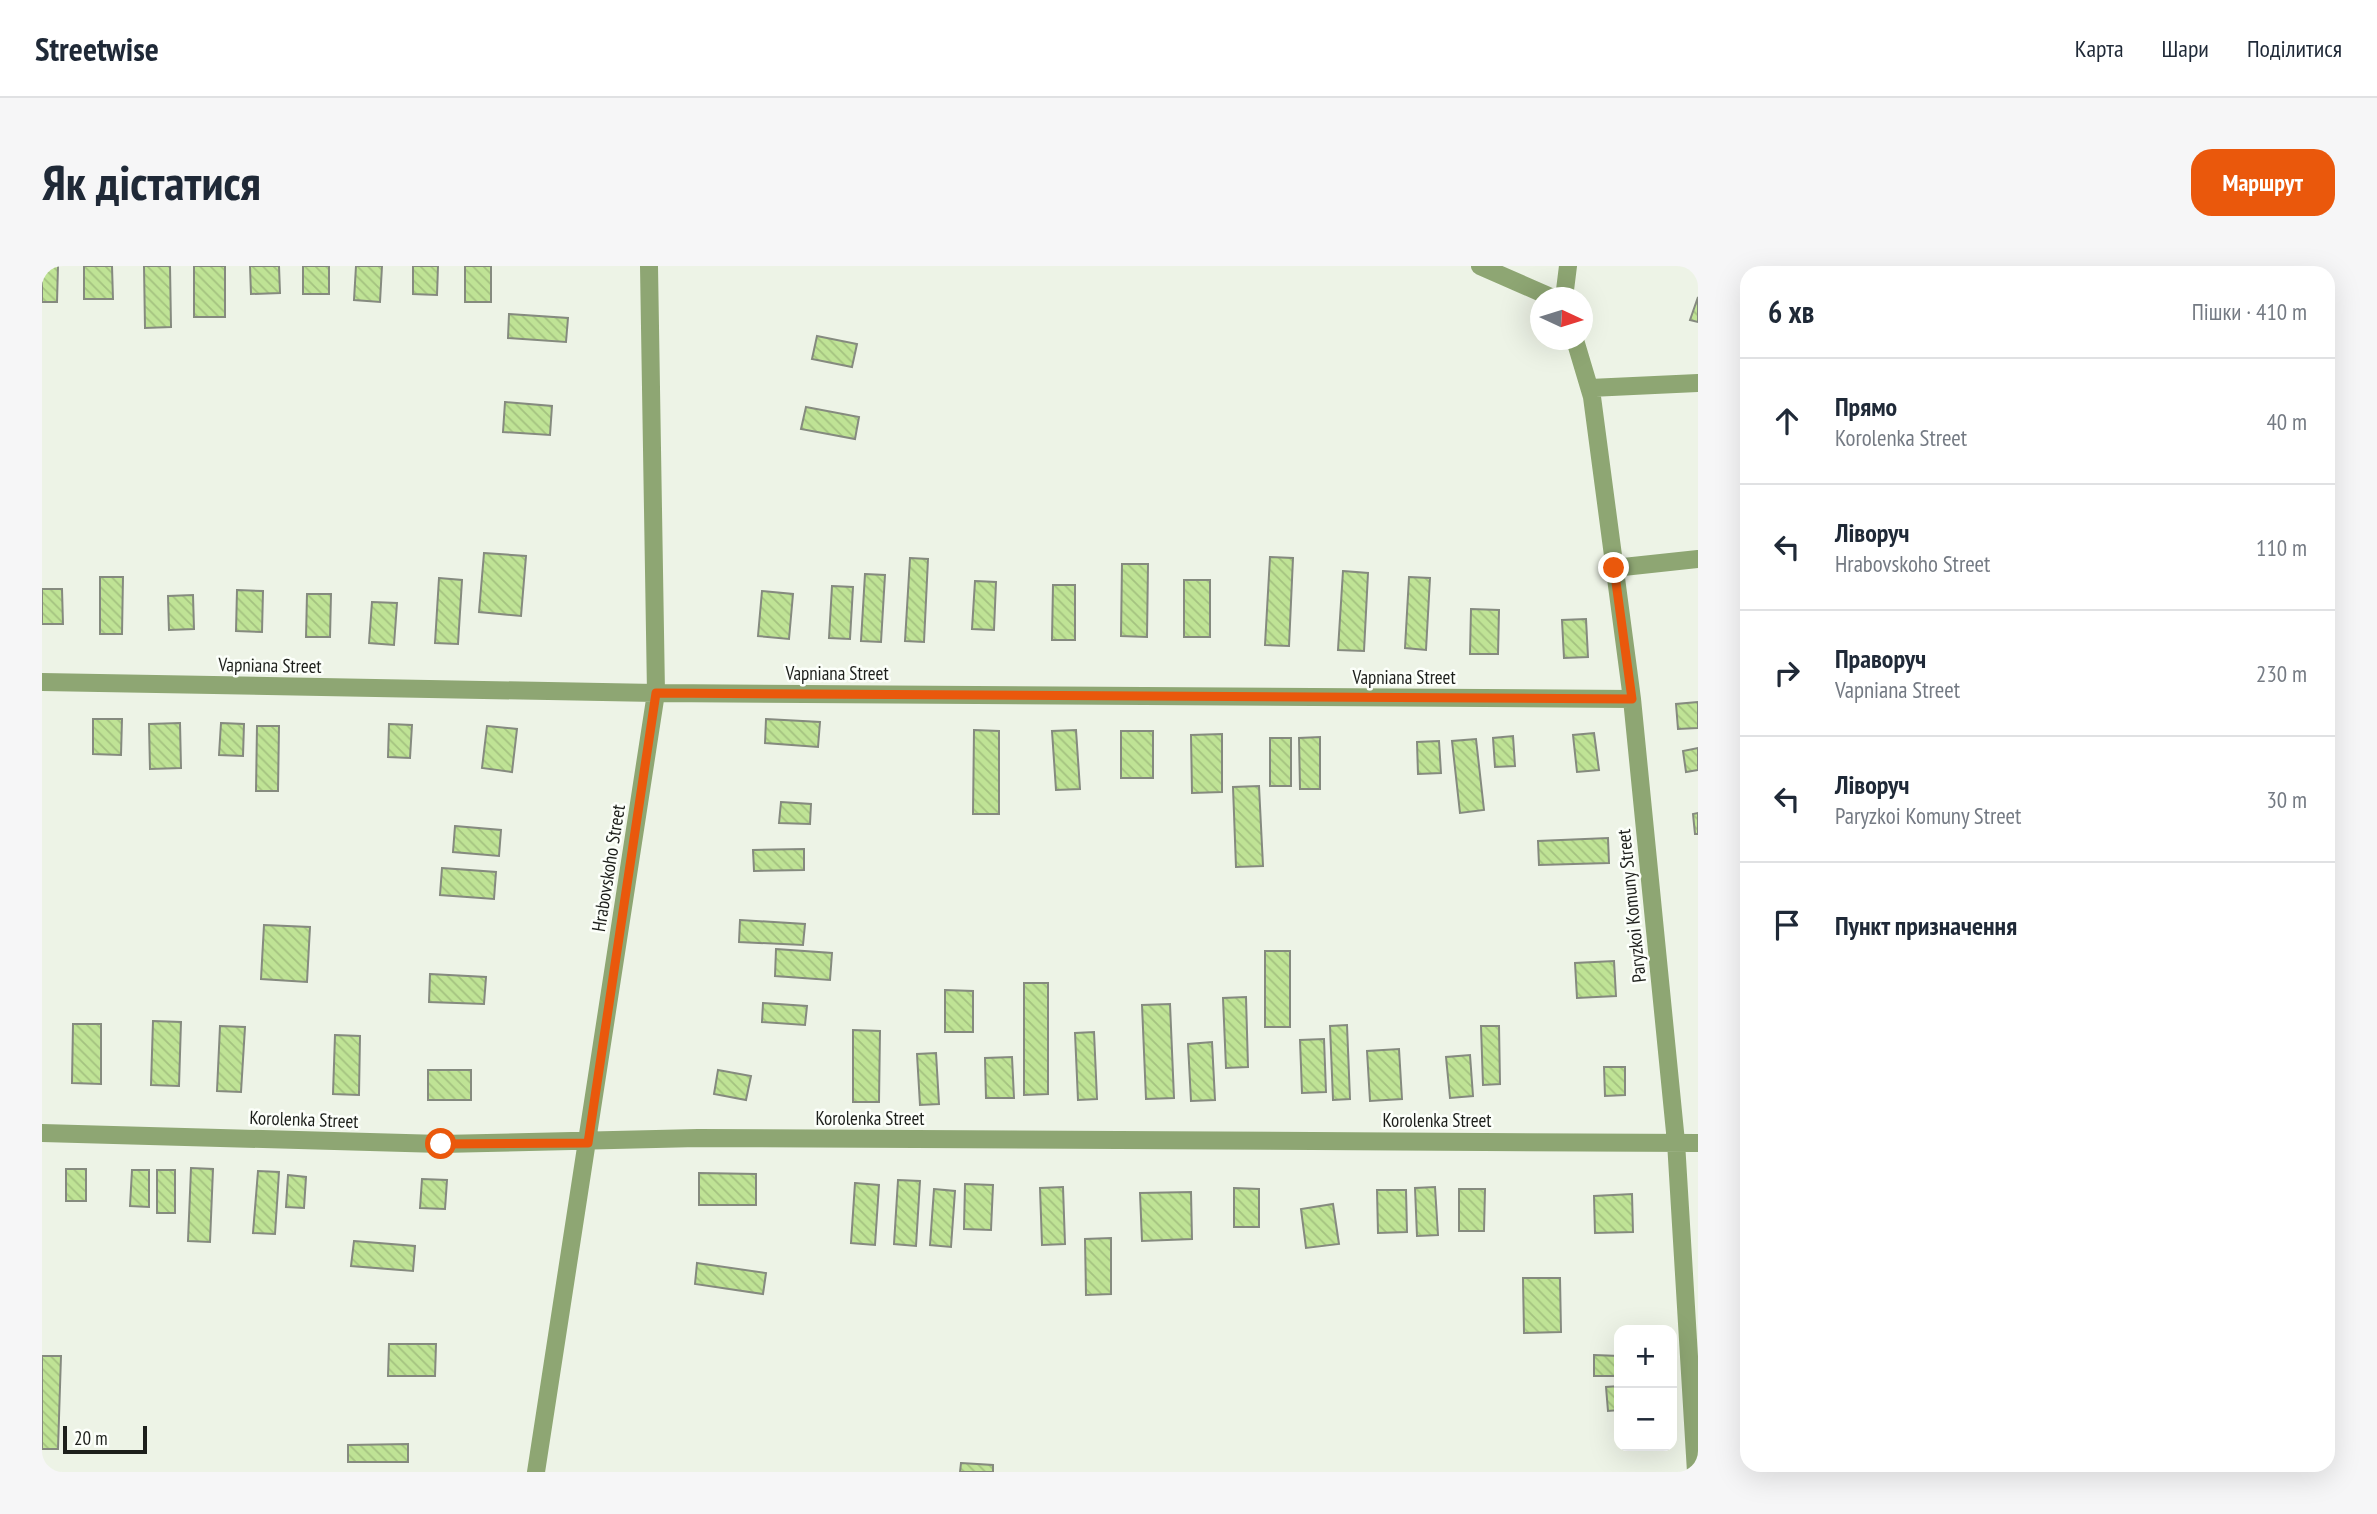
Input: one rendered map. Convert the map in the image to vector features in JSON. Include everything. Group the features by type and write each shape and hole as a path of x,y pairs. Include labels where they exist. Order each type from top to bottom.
{"street":[{"name":"Hrabovskoho Street","path":"536,1472 656,693 649,266"},
{"path":"1480,266 1530,288"},
{"path":"1565,287 1568,266"},
{"name":"Paryzkoi Komuny Street","path":"1578,350 1590,388 1632,699 1676,1142 1696,1472"},
{"path":"1590,388 1698,383"},
{"path":"1614,568 1698,559"},
{"name":"Vapniana Street","path":"42,682 656,693 1632,699"},
{"name":"Korolenka Street","path":"42,1133 441,1144 588,1143 698,1138 1698,1143"}],"building":[{"path":"42,266 58,266 57,302 42,302"},
{"path":"84,266 112,266 113,299 84,299"},
{"path":"144,266 170,266 171,327 145,328"},
{"path":"194,266 225,266 225,317 194,317"},
{"path":"250,266 279,266 280,293 251,294"},
{"path":"303,266 329,266 329,294 303,294"},
{"path":"356,266 382,266 380,302 354,300"},
{"path":"413,266 438,266 437,295 413,294"},
{"path":"465,266 491,266 491,302 465,302"},
{"path":"1698,297 1698,322 1690,320"},
{"path":"509,314 568,318 566,342 508,338"},
{"path":"817,336 857,344 852,367 812,359"},
{"path":"505,402 552,406 550,435 503,432"},
{"path":"806,407 859,417 855,439 801,429"},
{"path":"484,553 526,556 521,616 479,612"},
{"path":"1270,557 1293,558 1289,646 1265,645"},
{"path":"910,558 928,559 924,642 905,641"},
{"path":"1122,564 1148,564 1147,637 1121,636"},
{"path":"1343,571 1368,573 1364,651 1338,650"},
{"path":"865,574 885,575 881,642 861,641"},
{"path":"100,577 123,577 122,634 100,634"},
{"path":"1409,577 1430,578 1426,650 1405,648"},
{"path":"439,578 462,580 458,644 435,643"},
{"path":"1184,580 1210,580 1210,637 1184,637"},
{"path":"975,581 996,582 994,630 972,629"},
{"path":"1053,585 1075,585 1075,640 1052,640"},
{"path":"832,586 853,587 850,639 829,638"},
{"path":"42,589 62,589 63,624 42,624"},
{"path":"237,590 263,591 262,632 236,631"},
{"path":"762,591 793,594 789,639 758,636"},
{"path":"307,594 331,594 330,637 306,637"},
{"path":"193,595 194,629 169,630 168,596"},
{"path":"372,602 397,603 394,645 369,643"},
{"path":"1471,609 1499,610 1498,654 1470,654"},
{"path":"1586,619 1588,657 1564,658 1562,620"},
{"path":"1698,702 1698,728 1678,729 1676,704"},
{"path":"93,719 122,719 121,755 93,754"},
{"path":"766,719 820,722 818,747 765,743"},
{"path":"180,723 181,768 150,769 149,724"},
{"path":"221,723 244,724 243,756 219,755"},
{"path":"389,724 412,725 410,758 388,757"},
{"path":"257,726 279,726 278,791 256,791"},
{"path":"487,726 517,729 512,772 482,768"},
{"path":"974,730 999,731 999,814 973,814"},
{"path":"1076,730 1080,789 1056,790 1052,731"},
{"path":"1121,731 1153,731 1153,778 1121,778"},
{"path":"1594,733 1599,770 1577,772 1573,735"},
{"path":"1222,734 1222,792 1192,793 1191,735"},
{"path":"1513,736 1515,766 1495,767 1493,738"},
{"path":"1320,737 1320,789 1300,789 1299,738"},
{"path":"1270,738 1291,738 1291,786 1270,786"},
{"path":"1476,739 1484,810 1460,813 1452,741"},
{"path":"1439,741 1441,773 1418,774 1417,742"},
{"path":"1698,748 1698,770 1686,772 1683,751"},
{"path":"1259,786 1263,866 1236,867 1233,787"},
{"path":"781,802 811,804 810,824 779,823"},
{"path":"1698,813 1698,834 1695,834 1693,814"},
{"path":"455,826 501,830 499,856 453,852"},
{"path":"1608,838 1609,863 1539,865 1538,841"},
{"path":"804,849 804,870 754,871 753,850"},
{"path":"442,868 496,872 494,899 440,895"},
{"path":"740,920 805,924 803,945 739,942"},
{"path":"264,925 310,927 307,982 261,979"},
{"path":"776,949 832,953 830,980 775,976"},
{"path":"1265,951 1290,951 1290,1027 1265,1027"},
{"path":"1614,961 1616,996 1577,998 1575,963"},
{"path":"430,974 486,977 484,1004 429,1002"},
{"path":"1024,983 1048,983 1048,1094 1024,1095"},
{"path":"945,990 973,991 973,1032 945,1032"},
{"path":"1246,997 1248,1067 1226,1068 1223,998"},
{"path":"763,1003 807,1006 805,1025 762,1022"},
{"path":"1170,1004 1174,1098 1146,1099 1142,1005"},
{"path":"153,1021 181,1022 179,1086 151,1085"},
{"path":"73,1024 101,1024 101,1084 72,1083"},
{"path":"1347,1025 1350,1099 1333,1100 1330,1026"},
{"path":"220,1026 245,1027 241,1092 217,1091"},
{"path":"1481,1026 1499,1026 1500,1084 1483,1085"},
{"path":"853,1030 880,1031 879,1102 853,1102"},
{"path":"1094,1032 1097,1099 1078,1100 1075,1033"},
{"path":"335,1035 360,1036 359,1095 333,1094"},
{"path":"1324,1039 1326,1092 1302,1093 1300,1040"},
{"path":"1212,1042 1215,1100 1191,1101 1188,1044"},
{"path":"1399,1049 1402,1099 1370,1101 1367,1051"},
{"path":"936,1053 939,1104 920,1105 917,1054"},
{"path":"1470,1055 1473,1096 1450,1098 1446,1057"},
{"path":"1012,1057 1014,1098 986,1098 985,1058"},
{"path":"1604,1067 1625,1067 1625,1095 1605,1096"},
{"path":"428,1070 471,1070 471,1100 428,1100"},
{"path":"718,1070 751,1076 746,1100 714,1094"},
{"path":"191,1168 213,1169 210,1242 188,1241"},
{"path":"66,1169 86,1169 86,1201 66,1201"},
{"path":"132,1170 149,1170 149,1207 130,1206"},
{"path":"157,1170 175,1170 175,1213 157,1213"},
{"path":"258,1171 279,1172 275,1234 253,1233"},
{"path":"699,1173 756,1174 756,1205 699,1205"},
{"path":"288,1175 306,1177 304,1208 286,1207"},
{"path":"422,1179 447,1180 445,1209 420,1208"},
{"path":"898,1180 920,1181 916,1246 894,1244"},
{"path":"855,1183 879,1185 875,1245 851,1243"},
{"path":"965,1184 993,1185 991,1230 964,1229"},
{"path":"1063,1187 1065,1244 1042,1245 1040,1188"},
{"path":"1435,1187 1438,1235 1417,1236 1415,1188"},
{"path":"1234,1188 1259,1189 1259,1227 1234,1227"},
{"path":"934,1189 955,1191 951,1247 930,1245"},
{"path":"1459,1189 1485,1189 1484,1231 1459,1231"},
{"path":"1377,1190 1406,1190 1407,1232 1378,1233"},
{"path":"1191,1192 1192,1239 1142,1241 1140,1193"},
{"path":"1632,1194 1633,1232 1595,1233 1594,1196"},
{"path":"1333,1204 1339,1244 1306,1248 1301,1209"},
{"path":"1111,1238 1111,1294 1086,1295 1085,1239"},
{"path":"354,1241 415,1246 413,1271 351,1266"},
{"path":"697,1263 766,1273 763,1294 695,1284"},
{"path":"1523,1278 1560,1278 1561,1332 1524,1333"},
{"path":"389,1344 436,1344 435,1376 388,1376"},
{"path":"1594,1355 1614,1356 1614,1376 1594,1376"},
{"path":"42,1356 61,1356 58,1449 42,1449"},
{"path":"1614,1386 1614,1410 1608,1411 1606,1387"},
{"path":"408,1444 408,1462 348,1462 348,1445"},
{"path":"961,1463 993,1465 993,1472 960,1472"}],"route":[{"path":"441,1144 588,1143 656,693 1632,699 1614,568"}]}
